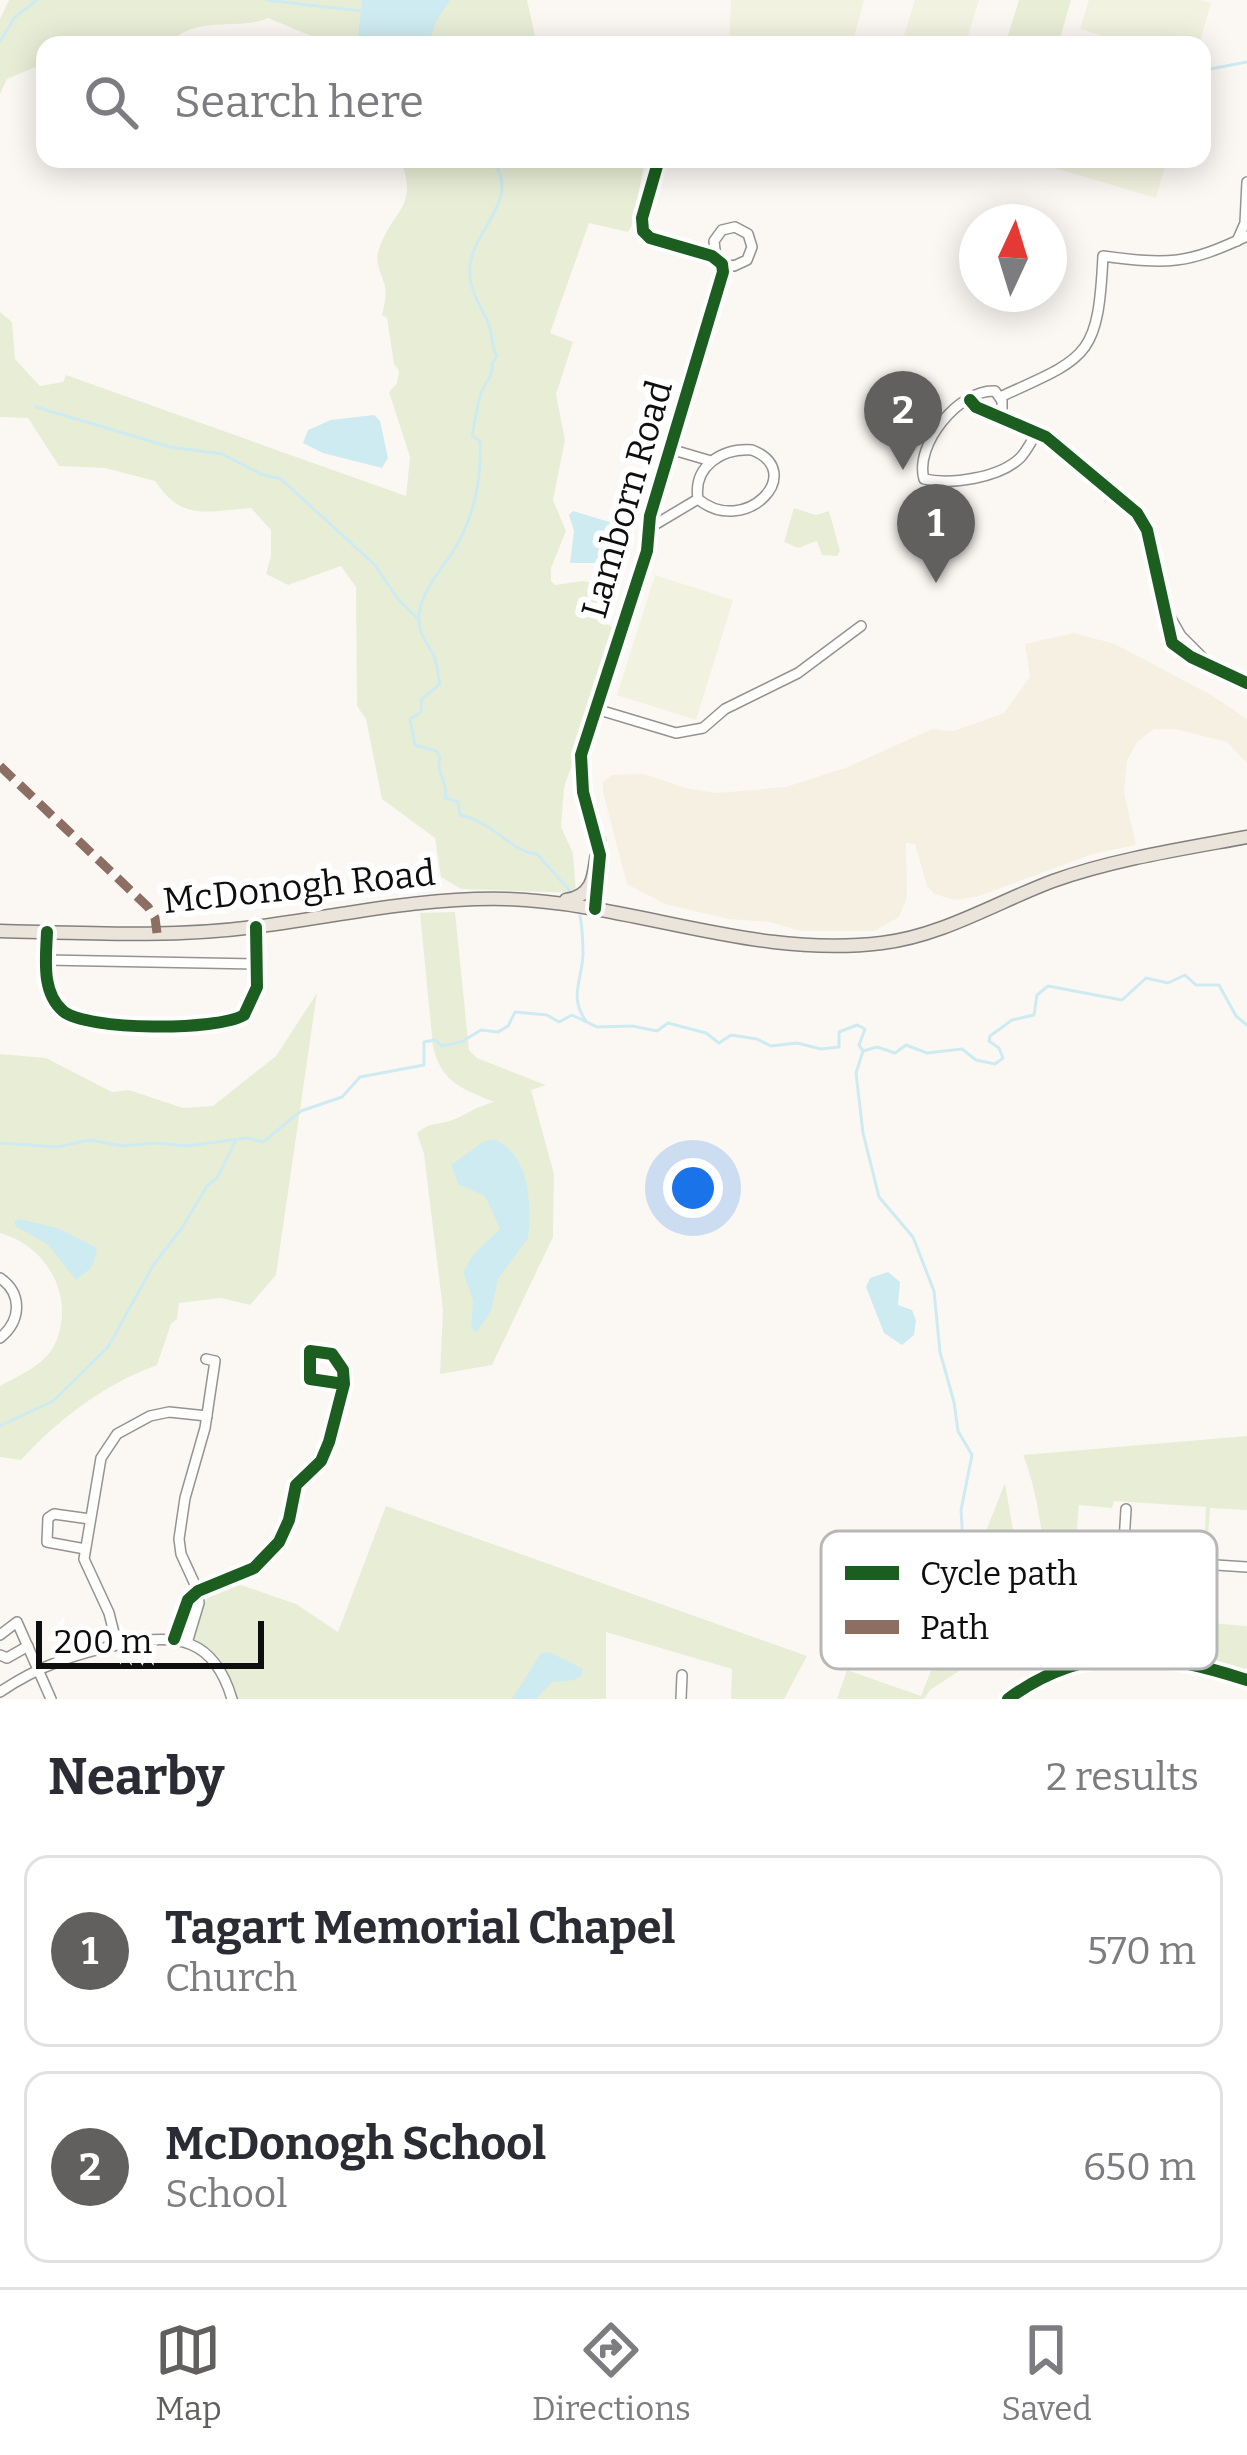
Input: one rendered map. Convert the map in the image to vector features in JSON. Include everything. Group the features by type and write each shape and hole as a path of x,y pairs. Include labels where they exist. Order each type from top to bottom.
{"main road":[{"name":"McDonogh Road","path":"0,935 175,933 256,927 416,901 550,901 763,942 879,944 929,932 1087,871 1247,837"},
{"path":"550,901 576,898 588,891 599,841"}],"street":[{"path":"656,168 642,218 643,231 650,238 720,262 734,266 747,260 752,247 748,234 735,227 718,233 713,246 720,262"},
{"path":"1000,397 1066,367 1085,350 1096,321 1103,256 1186,260 1242,238 1247,182"},
{"name":"Lamborn Road","path":"595,909 599,841 580,772 581,755 647,551 650,516 723,276 720,262"},
{"path":"1000,397 989,390 941,424 922,459 924,479 956,483 1009,465 1021,457 1037,432"},
{"path":"1000,397 1002,417"},
{"path":"970,400 1058,444 1137,513 1147,530 1160,593 1177,630 1213,667 1247,683"},
{"path":"670,448 711,461"},
{"path":"752,450 770,461 774,481 762,500 742,510 719,511 698,499 698,482 711,461 731,451 752,450"},
{"path":"651,527 698,499"},
{"path":"596,710 676,734 703,728 733,705 798,673 861,626"},
{"path":"47,932 50,993 64,1012 96,1023 193,1025 225,1024 244,1015 255,997 256,927"},
{"path":"46,960 257,964"},
{"path":"0,1278 12,1289 17,1312 13,1325 0,1338"},
{"path":"174,1639 188,1600 254,1568 272,1552 285,1531 296,1485 325,1454 344,1384 337,1359 318,1349 310,1351 310,1379 344,1384"},
{"path":"187,1642 199,1603 179,1539 207,1416 215,1360 206,1359"},
{"path":"117,1645 109,1613 86,1568 100,1458 117,1434 160,1413 207,1416"},
{"path":"1125,1531 1126,1509"},
{"path":"85,1549 47,1542 48,1518 54,1514 90,1519"},
{"path":"1217,1565 1247,1567"},
{"path":"0,1635 16,1622 51,1699"},
{"path":"0,1692 74,1654 154,1638 187,1642 213,1660 232,1699"},
{"path":"0,1655 7,1658 28,1646"},
{"path":"1008,1699 1064,1669"},
{"path":"1208,1669 1247,1681"},
{"path":"681,1699 682,1675"}],"shaded area":[{"path":"1074,633 1115,644 1247,719 1247,763 1227,742 1175,729 1154,729 1138,741 1127,760 1124,792 1136,845 1093,854 976,897 954,900 934,894 927,886 915,844 906,843 907,897 899,917 874,931 801,931 770,922 729,919 665,904 627,884 603,792 603,782 612,775 644,774 716,793 786,787 848,767 932,729 954,731 1004,713 1030,677 1025,644"}],"green space":[{"path":"9,0 527,0 535,36 311,36 268,18 205,26 178,36 36,36 36,67 7,79 0,94 0,19"},
{"path":"731,0 864,0 854,36 729,36"},
{"path":"915,0 979,0 968,36 904,36"},
{"path":"1019,0 1071,0 1061,36 1008,36"},
{"path":"1089,0 1211,3 1202,36 1103,36 1080,29"},
{"path":"403,168 643,168 628,232 589,223 550,333 573,342 556,394 565,440 553,500 566,531 551,568 551,581 555,585 583,581 606,586 601,620 616,630 564,788 561,827 573,853 576,893 461,889 441,877 435,838 382,799 366,719 357,706 356,587 341,566 288,585 266,574 271,530 251,508 197,511 175,503 155,481 105,468 59,466 28,418 0,417 0,312 12,322 15,359 40,386 63,382 66,375 406,496 410,457 389,392 399,371 387,318 382,315 386,290 377,259 406,198"},
{"path":"1055,168 1164,168 1156,198"},
{"path":"794,508 816,515 829,511 840,551 837,556 822,555 817,541 798,548 784,542"},
{"path":"655,575 733,600 696,720 617,695"},
{"path":"455,912 469,1050 477,1058 546,1085 531,1090 554,1174 553,1237 492,1365 440,1374 443,1310 424,1154 417,1133 494,1102 448,1077 433,1047 420,913"},
{"path":"317,993 276,1275 250,1305 221,1298 179,1303 157,1365 83,1404 21,1460 0,1457 0,1386 50,1353 62,1310 54,1277 44,1262 0,1233 0,1054 46,1058 112,1092 129,1090 183,1108 213,1106 276,1056"},
{"path":"1247,1436 1247,1510 1210,1508 1205,1531 1206,1507 1114,1501 1112,1508 1079,1505 1077,1531 1041,1531 1023,1455"},
{"path":"1005,1483 1013,1531 986,1531"},
{"path":"386,1506 807,1656 784,1699 731,1699 732,1669 606,1632 606,1699 237,1699 221,1660 192,1637 206,1599 235,1583 296,1604 338,1632"},
{"path":"1217,1624 1247,1626 1247,1671 1217,1662"},
{"path":"932,1669 962,1669 924,1699 837,1699 847,1670 921,1696"}],"water":[{"path":"362,0 450,0 431,36 358,36"},
{"path":"374,415 380,421 388,458 382,468 303,443 308,430 331,420"},
{"path":"573,511 626,527 629,544 622,571 597,563 570,563 574,531 569,515"},
{"path":"494,1139 506,1146 522,1168 528,1238 498,1279 491,1311 477,1332 471,1329 473,1300 463,1272 500,1229 485,1196 458,1184 451,1165"},
{"path":"20,1219 57,1228 95,1247 91,1268 76,1280 48,1245 15,1226"},
{"path":"888,1272 900,1282 898,1305 912,1310 916,1320 914,1335 902,1345 884,1333 866,1287 870,1278"},
{"path":"549,1652 583,1669 582,1675 552,1682 536,1699 512,1699 541,1653"}],"waterway":[{"path":"0,41 15,17 37,0"},
{"path":"266,0 361,11"},
{"path":"1211,69 1247,62"},
{"path":"497,168 500,200 470,266 472,288 497,356 481,393 472,436 480,441 477,486 458,543 421,606 421,632 434,656 440,684 421,700 421,712 410,719 415,745 436,751 440,757 445,798 458,802 460,815 537,854 570,891"},
{"path":"36,407 170,447 222,454 281,479 375,565 420,621"},
{"path":"580,916 583,953 577,995 586,1021"},
{"path":"0,1143 57,1147 90,1140 123,1146 188,1146 247,1138 263,1142 301,1111 342,1097 360,1077 424,1065 424,1042 435,1040 442,1046 481,1030 498,1032 508,1026 515,1012 547,1015 559,1022 572,1015 597,1027 657,1031 668,1023 706,1033 719,1043 731,1035 771,1046 797,1043 821,1049 839,1047 839,1032 857,1025 865,1029 859,1045 863,1051 877,1047 895,1053 906,1045 927,1053 962,1049 976,1060 995,1064 1003,1058 990,1036 1012,1020 1034,1015 1037,995 1048,986 1122,1000 1146,978 1168,983 1185,975 1196,985 1219,985 1236,1016 1247,1025"},
{"path":"863,1051 856,1073 863,1133 879,1197 913,1237 934,1291 940,1352 958,1431 972,1455 961,1510 962,1531"},
{"path":"0,1426 53,1401 108,1347 154,1264 217,1178 235,1142"}],"marked path":[{"path":"0,766 148,907 157,933"}],"cycle path":[{"path":"595,909 600,855 583,792 581,755 647,551 650,516 723,272 722,264 712,256 650,238 643,231 642,218 656,168"},
{"path":"970,400 976,407 1046,437 1137,513 1147,530 1172,643 1247,683"},
{"path":"47,932 48,985 63,1011 98,1022 182,1026 244,1015 257,987 256,927"},
{"path":"174,1639 188,1600 198,1591 254,1568 279,1542 296,1485 321,1461 344,1384 343,1370 332,1354 310,1351 310,1379 344,1384"},
{"path":"1008,1699 1064,1669"},
{"path":"1211,1669 1247,1680"}],"place":[{"name":"McDonogh School","path":"903,470"},
{"name":"Tagart Memorial Chapel","path":"936,583"}]}
